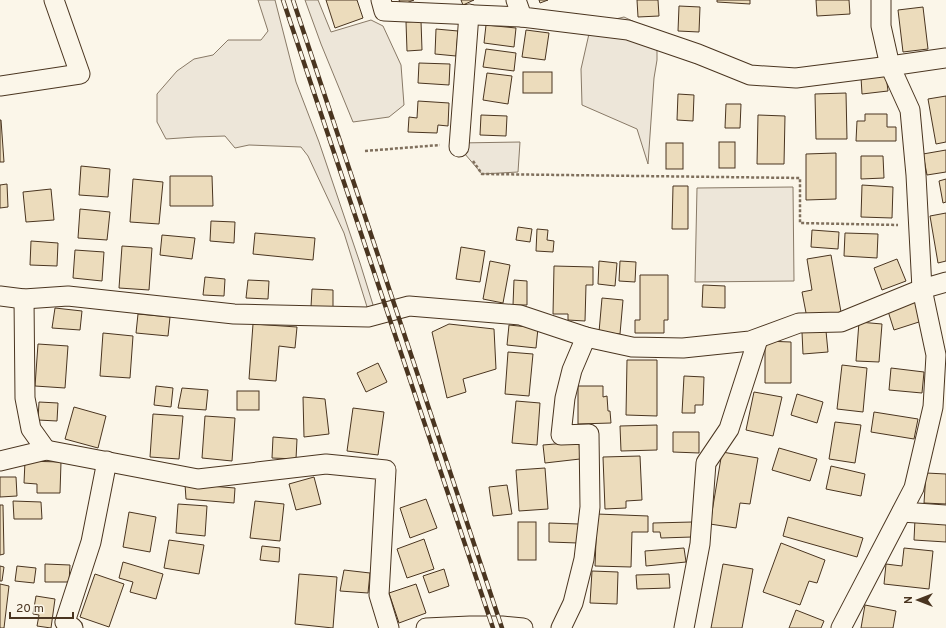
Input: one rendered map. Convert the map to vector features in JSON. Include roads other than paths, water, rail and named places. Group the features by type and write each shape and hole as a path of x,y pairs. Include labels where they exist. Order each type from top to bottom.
{"street":[{"path":"0,86 80,74 54,0"},
{"path":"381,0 384,11 469,14 519,8 628,30 698,54 750,75 796,78 946,58"},
{"path":"841,628 914,488 933,407 936,355 922,289 916,175 910,110 890,66 880,26 881,0"},
{"path":"459,148 469,14"},
{"path":"0,296 24,299 68,296 234,314 368,317 409,306 520,315 586,337 632,347 682,348 750,341 799,323 840,322 922,289 946,282"},
{"path":"24,299 25,398 31,429 46,450"},
{"path":"561,628 573,603 584,559 590,507 590,434 561,435 565,398 572,370 586,337"},
{"path":"684,628 700,544 706,463 729,429 758,339"},
{"path":"0,461 46,450 198,478 326,464 386,470 378,595 389,628"},
{"path":"73,628 65,622 91,542 107,461"},
{"path":"902,512 946,515"},
{"path":"426,628 502,626 523,628"}],"railway":[{"path":"283,0 493,628"},
{"path":"293,0 502,628"}]}
